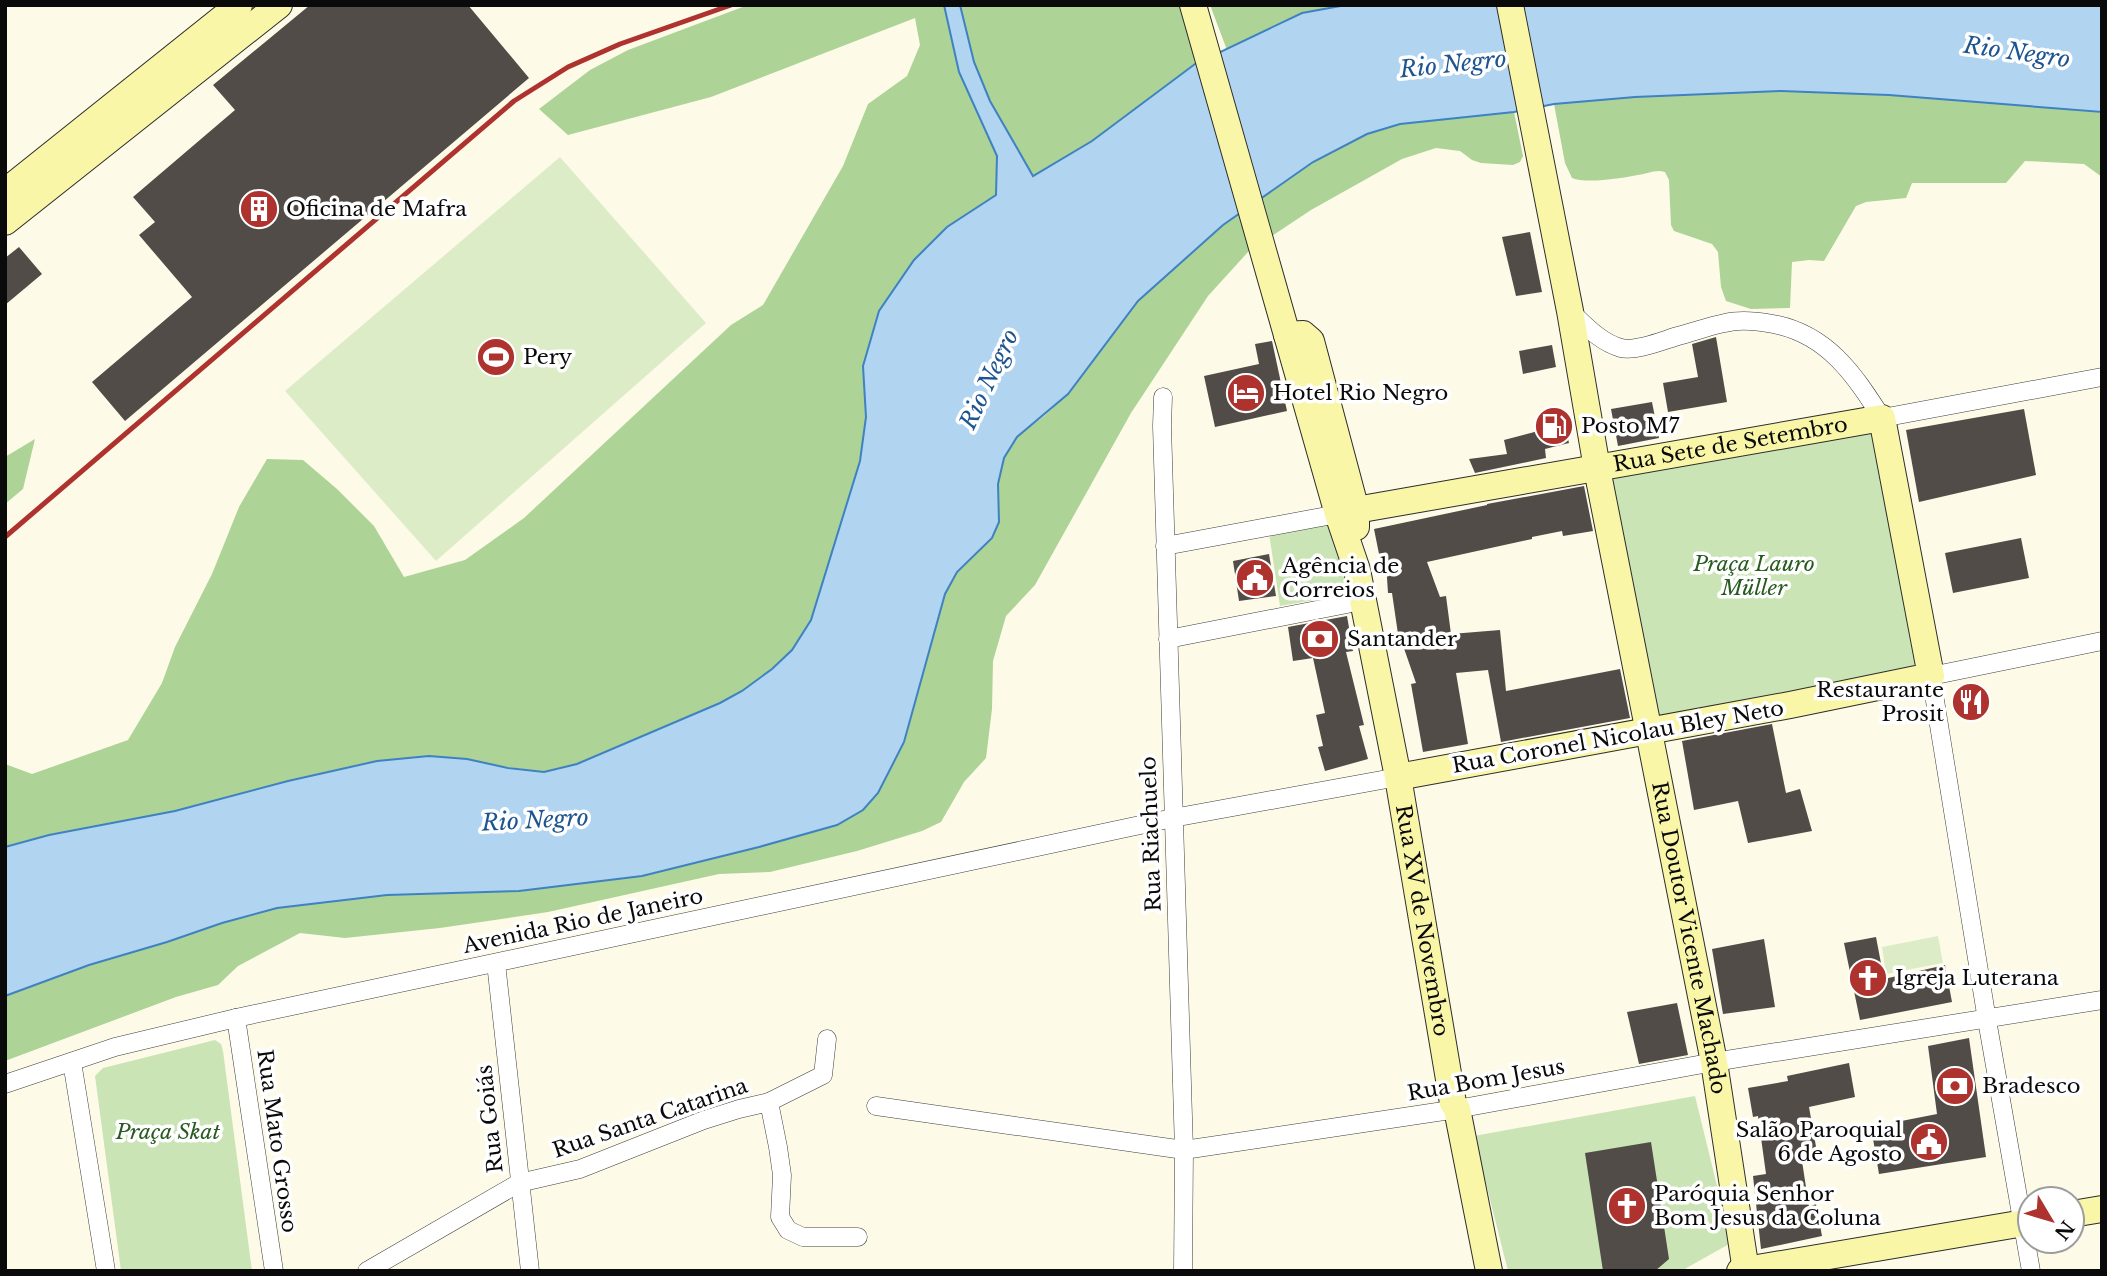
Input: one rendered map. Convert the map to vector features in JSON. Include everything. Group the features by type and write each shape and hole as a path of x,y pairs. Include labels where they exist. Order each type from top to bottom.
{"main road":[{"path":"5,192 239,5"},
{"path":"5,222 279,5"},
{"path":"1510,5 1570,311 1597,469"},
{"name":"Rua XV de Novembro","path":"1196,15 1287,335 1303,334 1311,341 1398,777 1453,1103 1457,1109 1489,1271"},
{"path":"1882,418 1931,676"},
{"name":"Rua Sete de Setembro","path":"1347,512 1882,418"},
{"name":"Rua Doutor Vicente Machado","path":"1597,469 1714,1062 1744,1270"},
{"name":"Rua Coronel Nicolau Bley Neto","path":"1398,777 1790,705 1931,676"},
{"path":"1744,1270 2016,1224"}],"street":[{"path":"1570,311 1601,340 1625,349 1727,322 1756,320 1791,327 1815,338 1837,358 1861,386 1882,418"},
{"name":"Rua Sete de Setembro","path":"1882,418 2102,377"},
{"name":"Rua Riachuelo","path":"1163,397 1165,546 1184,1150 1182,1271"},
{"name":"Rua Sete de Setembro","path":"1165,546 1347,512"},
{"path":"1168,639 1363,599"},
{"name":"Rua Coronel Nicolau Bley Neto","path":"1931,676 2102,641"},
{"path":"1931,676 1987,1020 2019,1185"},
{"name":"Rua Coronel Nicolau Bley Neto","path":"1173,818 1398,777"},
{"name":"Avenida Rio de Janeiro","path":"5,1084 115,1047 236,1018 1173,818"},
{"name":"Rua Goiás","path":"496,963 530,1271"},
{"name":"Rua Bom Jesus","path":"876,1106 1184,1150 1457,1109 1714,1062 2102,1000"},
{"name":"Rua Mato Grosso","path":"236,1018 274,1271"},
{"path":"769,1102 823,1075 827,1039"},
{"path":"72,1062 106,1271"},
{"name":"Rua Santa Catarina","path":"367,1271 519,1183 579,1169 704,1120 769,1102 782,1175 780,1217 788,1230 803,1237 858,1237"}],"green space":[{"path":"748,5 944,5 959,72 997,156 996,195 947,227 914,260 863,366 866,417 860,461 811,620 792,650 772,669 720,703 577,764 544,772 429,756 377,761 175,811 49,835 5,847 5,764 32,774 128,740 162,683 175,647 212,574 239,507 267,459 303,460 337,489 374,526 404,577 465,560 524,518 731,325 763,305 843,166 868,104 907,76 920,45 915,18 711,97 568,135 539,109 590,70 628,50"},
{"path":"960,5 1184,5 1193,28 1195,64 1092,141 1033,176 990,101 974,62"},
{"path":"1210,5 1346,5 1302,13 1227,50"},
{"path":"1781,91 1889,95 2102,112 2102,177 2084,164 2025,161 2006,183 1912,183 1906,198 1866,202 1856,206 1824,261 1792,262 1790,308 1751,309 1726,301 1721,287 1718,252 1712,244 1674,231 1671,225 1669,180 1665,172 1655,171 1614,179 1578,180 1572,178 1565,163 1554,104 1635,97"},
{"path":"1514,112 1523,156 1520,162 1513,165 1481,163 1460,151 1436,148 1402,159 1311,210 1248,252 1208,296 1131,413 1035,585 1006,616 993,661 992,709 986,758 964,782 941,822 922,831 857,851 770,872 719,874 548,912 440,928 345,938 300,933 238,966 218,985 176,997 5,1061 5,996 89,965 222,923 277,908 387,895 519,891 642,876 837,825 863,810 878,793 904,742 945,594 957,572 992,538 999,522 998,484 1004,458 1017,437 1068,394 1138,301 1223,225 1313,162 1367,134 1400,124"},
{"name":"Pery","path":"560,157 706,323 436,561 285,391"},
{"name":"Praça Lauro Müller","path":"1879,421 1928,678 1652,729 1599,470"},
{"path":"35,439 23,489 5,504 5,457"},
{"path":"1335,524 1348,594 1280,606 1269,533"},
{"path":"1938,936 1943,963 1886,974 1882,947"},
{"name":"Praça Skat","path":"215,1040 221,1044 223,1051 252,1271 121,1271 95,1076 103,1068"},
{"path":"1695,1096 1731,1243 1681,1271 1508,1271 1474,1136"}],"water":[{"name":"Rio Negro","path":"944,5 960,5 974,62 990,101 1033,176 1092,141 1195,64 1302,13 1346,5 2102,5 2102,112 1889,95 1781,91 1635,97 1554,104 1514,112 1400,124 1367,134 1313,162 1223,225 1138,301 1068,394 1017,437 1004,458 998,484 999,522 992,538 957,572 945,594 904,742 878,793 863,810 837,825 642,876 519,891 387,895 277,908 89,965 5,996 5,847 49,835 175,811 377,761 429,756 467,759 544,772 577,764 720,703 772,669 792,650 811,620 860,461 866,417 863,366 879,311 914,260 947,227 996,195 997,156 959,72"}],"building":[{"name":"Oficina de Mafra","path":"310,5 468,5 529,78 125,421 92,382 192,297 139,235 155,222 133,197 235,110 213,85"},
{"path":"1530,232 1542,292 1516,296 1502,237"},
{"path":"19,247 42,274 5,305 5,258"},
{"path":"1716,337 1727,402 1668,412 1663,383 1698,377 1692,344"},
{"name":"Hotel Rio Negro","path":"1272,341 1287,411 1215,427 1204,376 1259,364 1255,344"},
{"path":"1552,345 1556,367 1523,374 1519,351"},
{"path":"1652,402 1659,438 1618,446 1611,409"},
{"path":"1560,407 1569,443 1545,449 1546,458 1475,473 1469,459 1507,454 1504,440 1546,429 1542,412"},
{"path":"2024,409 2036,475 1919,502 1906,430"},
{"path":"1584,486 1593,531 1563,536 1562,531 1427,562 1440,597 1446,596 1451,634 1500,630 1506,691 1620,669 1630,718 1501,742 1488,670 1456,673 1468,744 1423,752 1411,684 1416,683 1398,634 1392,593 1388,593 1386,563 1381,564 1374,529"},
{"path":"2021,538 2029,578 1953,593 1945,553"},
{"name":"Agência de Correios","path":"1269,554 1276,596 1239,601 1233,561"},
{"path":"1347,616 1353,651 1346,652 1364,725 1359,726 1368,759 1325,771 1318,747 1323,746 1316,715 1325,713 1313,658 1293,661 1288,627"},
{"path":"1772,724 1786,793 1800,789 1812,831 1748,843 1738,801 1694,810 1682,741"},
{"path":"1876,937 1884,979 1945,965 1952,1002 1860,1020 1844,943"},
{"path":"1764,939 1775,1007 1723,1014 1712,949"},
{"path":"1677,1003 1688,1055 1639,1064 1627,1012"},
{"name":"Salão Paroquial 6 de Agosto","path":"1969,1038 1986,1157 1879,1174 1871,1127 1937,1114 1928,1046"},
{"path":"1849,1063 1855,1097 1809,1107 1818,1158 1802,1161 1809,1207 1816,1204 1822,1236 1761,1249 1753,1176 1766,1174 1758,1116 1753,1117 1748,1088 1788,1081 1787,1076"},
{"name":"Paróquia Senhor Bom Jesus da Coluna","path":"1651,1142 1669,1259 1655,1271 1603,1271 1585,1153"}],"railway":[{"path":"5,537 514,101 568,67 620,44 731,5"}],"place":[{"name":"Oficina de Mafra","path":"259,209"},
{"name":"Pery","path":"496,357"},
{"name":"Hotel Rio Negro","path":"1246,393"},
{"name":"Posto M7","path":"1554,426"},
{"name":"Agência de Correios","path":"1255,578"},
{"name":"Santander","path":"1320,639"},
{"name":"Restaurante Prosit","path":"1971,702"},
{"name":"Igreja Luterana","path":"1868,978"},
{"name":"Bradesco","path":"1955,1086"},
{"name":"Salão Paroquial 6 de Agosto","path":"1929,1142"},
{"name":"Paróquia Senhor Bom Jesus da Coluna","path":"1627,1206"}]}
